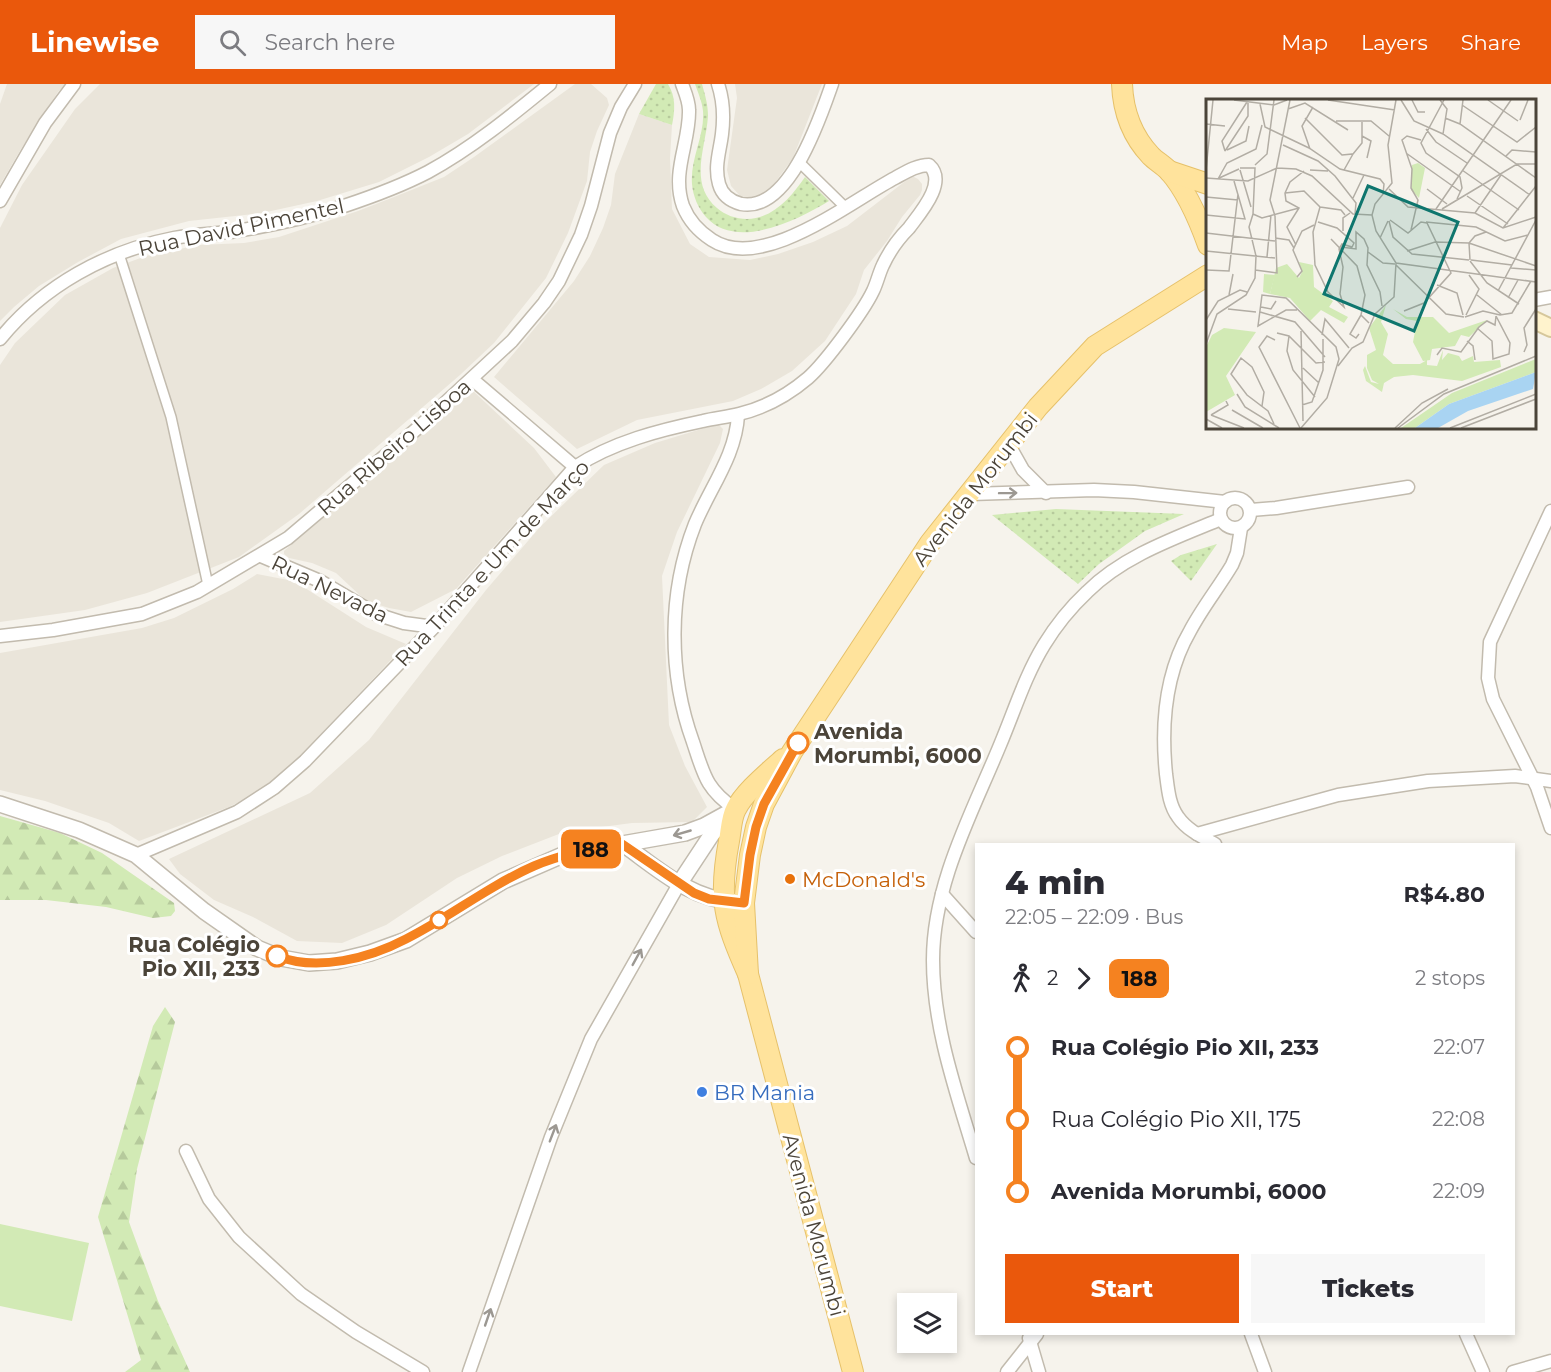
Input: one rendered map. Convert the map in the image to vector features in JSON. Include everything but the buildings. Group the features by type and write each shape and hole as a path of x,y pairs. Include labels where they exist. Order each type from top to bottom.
{"main road":[{"path":"1122,84 1127,117 1138,139 1151,156 1169,171 1206,185"},
{"path":"1169,171 1190,206 1206,241"},
{"path":"1190,206 1206,188"},
{"name":"Avenida Morumbi","path":"748,974 745,897 756,827 764,804 792,752 930,543 1038,407 1095,346 1206,276"},
{"path":"1536,321 1551,328"},
{"name":"Avenida Morumbi","path":"792,752 735,809 723,881 723,901 731,935 748,974 853,1372"},
{"path":"735,809 743,819 747,830 742,873 745,897"}],"street":[{"path":"0,201 45,123 74,84"},
{"name":"Rua David Pimentel","path":"0,339 17,320 56,287 78,272 119,254 173,238 236,231 273,224 346,205 426,173 453,158 550,84"},
{"name":"Rua Ribeiro Lisboa","path":"0,636 53,630 142,614 197,592 261,556 319,513 472,379 529,323 559,281 580,235 591,206 610,133 621,107 635,84"},
{"name":"Rua Trinta e Um de Março","path":"136,855 237,812 274,788 305,761 434,627 575,467 593,455 648,434 705,420 738,415 761,407 783,396 808,378 825,360 872,292 883,264 919,215 932,192 936,178 934,172 929,165 912,169 875,188 821,224 773,243 756,247 729,248 719,245 693,226 679,189 682,148 689,110 682,84"},
{"path":"718,84 721,94 722,134 717,173 722,192 730,201 754,204 772,195 799,162 832,84"},
{"path":"799,162 846,208"},
{"path":"119,254 171,417 208,585"},
{"path":"1536,300 1551,297"},
{"path":"472,379 575,467"},
{"path":"735,809 712,790 705,778 683,715 674,652 680,571 695,524 735,440 738,415"},
{"path":"1009,445 1023,470 1046,493"},
{"path":"1251,510 1408,487"},
{"path":"971,494 1094,490 1225,502"},
{"path":"1213,843 1197,834 1179,818 1171,805 1164,750 1166,703 1180,652 1190,631 1232,565 1237,553 1241,528 1248,522 1251,510 1246,502 1233,498 1225,502 1220,510 1221,519 1232,528 1241,528"},
{"path":"1551,511 1490,642 1488,660 1488,678 1493,699 1533,779 1551,828"},
{"path":"975,1154 938,1024 933,960 942,894 954,855 1044,645 1087,592 1107,576 1155,546 1221,519"},
{"name":"Rua Nevada","path":"261,556 320,581 376,614 404,623 434,627"},
{"path":"1197,834 1338,795 1428,781 1515,776 1551,782"},
{"path":"0,804 79,830 136,855 204,911 257,948 281,958 309,963 337,961 370,953 406,939 503,881 565,854 685,833 704,826 735,809"},
{"path":"469,1372 551,1137 591,1039 679,884 712,834 735,809"},
{"path":"622,844 694,893 723,901 745,897"},
{"path":"942,894 975,931"},
{"path":"186,1151 209,1199 238,1237 301,1294 356,1332 423,1372"},
{"path":"1251,1335 1265,1372"},
{"path":"1466,1335 1483,1372"},
{"path":"1008,1372 1032,1336"},
{"path":"1032,1336 1040,1372"},
{"path":"1513,1372 1551,1361"}],"shaded area":[{"path":"7,84 66,84 58,92 0,185 0,104"},
{"path":"100,84 534,84 468,134 379,182 317,201 262,213 189,221 121,239 39,286 0,321 0,228 22,185 75,109"},
{"path":"575,84 591,84 607,98 609,105 590,152 587,181 568,233 546,278 494,343 460,375 299,514 239,557 147,593 85,610 0,622 0,365 15,343 65,295 113,268 146,256 199,245 244,243 279,237 358,211 444,177"},
{"path":"735,84 822,84 793,158 769,191 755,198 741,197 731,186 727,170 737,98"},
{"path":"639,114 672,125 670,158 672,209 690,244 709,257 750,260 778,254 813,242 847,226 912,176 922,184 922,190 864,270 856,294 825,341 792,371 761,389 733,401 637,420 577,449 494,377 574,281 590,256 611,205 615,174"},
{"path":"472,390 534,448 556,477 456,589 411,612 389,608 366,601 336,573 312,563 289,558 284,554 284,551"},
{"path":"718,424 723,429 720,443 677,532 662,576 669,725 685,766 707,807 692,822 632,823 564,832 502,856 457,878 386,925 342,943 297,941 253,917 214,900 180,874 169,859 310,793 369,740 486,590 540,527 604,465 655,443"},
{"path":"257,574 288,580 305,588 366,627 406,644 298,758 257,793 229,807 139,841 109,823 45,801 0,790 0,653 142,628 174,618 233,589"}],"green space":[{"path":"656,84 668,84 671,89 674,104 672,125 639,114"},
{"path":"695,84 702,84 708,112 701,165 703,188 717,208 727,215 739,218 756,218 765,215 788,199 805,177 829,201 784,223 750,232 734,232 719,227 706,217 696,202 692,184 693,165 703,120 702,104"},
{"path":"1056,509 1184,514 1145,531 1099,564 1078,584 992,515"},
{"path":"1217,544 1191,581 1171,561 1181,555"},
{"path":"0,816 60,833 102,853 174,903 175,911 171,916 153,918 106,907 46,900 0,900"},
{"path":"165,1007 175,1022 137,1169 129,1222 158,1301 190,1372 125,1372 141,1360 98,1217 153,1026"},
{"path":"0,1224 89,1243 72,1321 0,1306"}],"bus line":[{"name":"188","path":"277,956 309,963 337,961 370,953 406,939 503,881 534,866 565,854 622,844 694,893 709,899 744,903 756,827 764,804 798,743"}],"place":[{"name":"Avenida Morumbi, 6000","path":"798,743"},
{"name":"McDonald's","path":"790,879"},
{"name":"Rua Colégio Pio XII, 233","path":"277,956"},
{"name":"BR Mania","path":"702,1092"}]}
